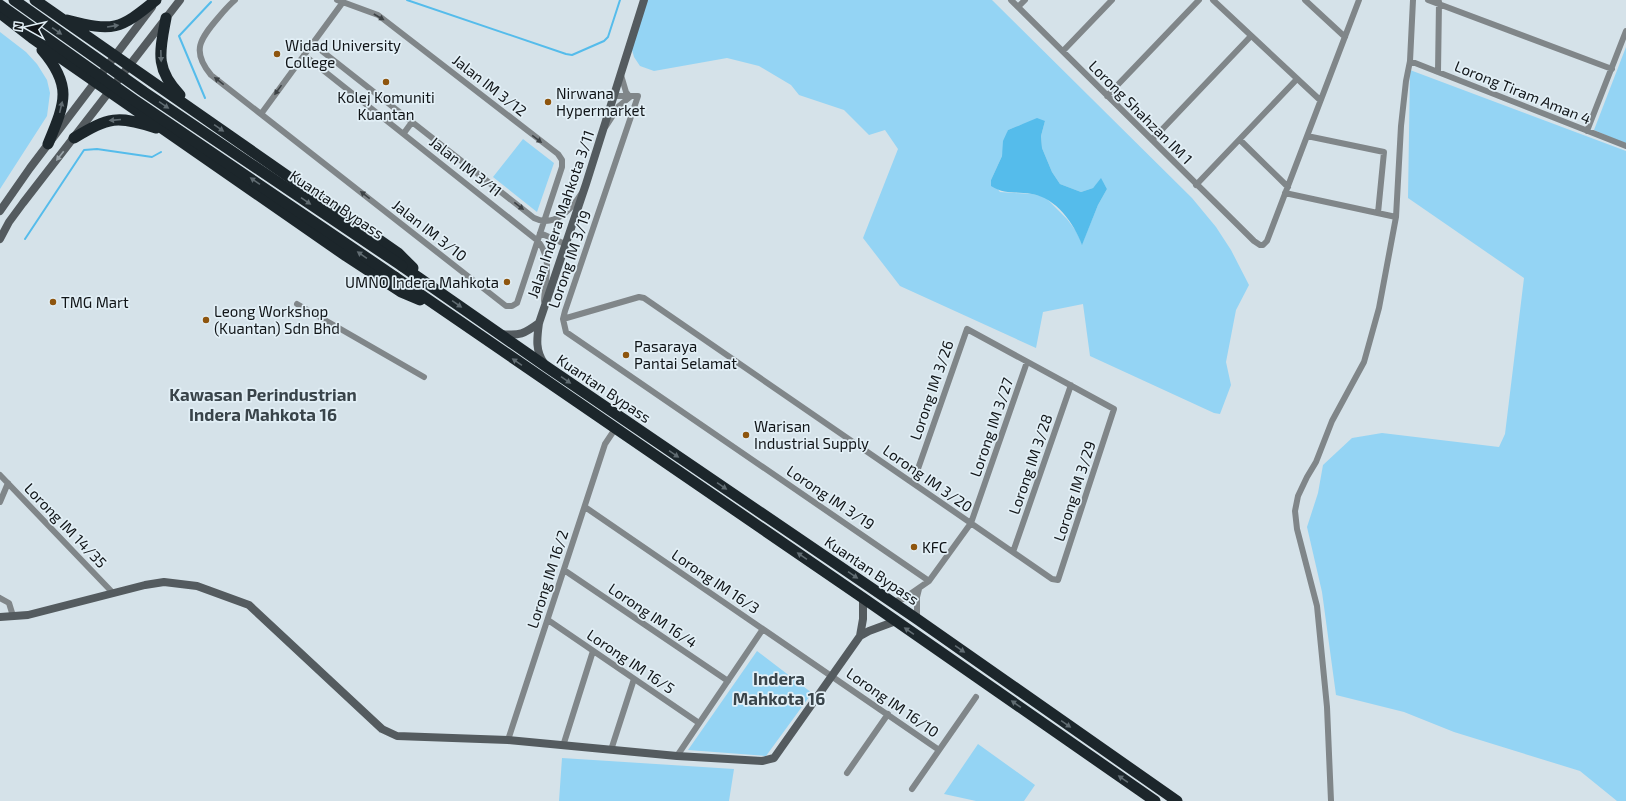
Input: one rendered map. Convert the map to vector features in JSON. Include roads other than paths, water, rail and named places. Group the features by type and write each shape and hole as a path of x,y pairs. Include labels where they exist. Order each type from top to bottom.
{"highway":[{"name":"Kuantan Bypass","path":"14,0 144,92 433,287 547,367 917,619 1177,801"},
{"path":"35,0 398,253 433,287"},
{"path":"61,19 97,27 119,25 130,21 156,0"},
{"name":"Kuantan Bypass","path":"0,5 128,95 863,598 1155,801"},
{"path":"0,14 68,64 346,256 401,292 439,308"},
{"path":"166,18 161,49 162,69 170,85 198,113"},
{"path":"32,38 53,63 62,83 63,95 61,108 48,144"},
{"path":"68,64 80,62 89,55 92,44 90,38"},
{"path":"134,109 127,101 126,88 131,81 136,79 149,79"},
{"path":"74,138 92,127 115,119 128,119 166,131"}],"street":[{"path":"0,211 48,144 156,0"},
{"path":"0,239 9,222 23,203 180,0"},
{"name":"Jalan Indera Mahkota 3/11","path":"547,367 540,357 536,344 539,323 586,184 644,0"},
{"name":"Lorong Shahzan IM 1","path":"1011,0 1196,185 1260,245 1265,244 1285,194"},
{"path":"1018,7 1025,0"},
{"path":"1063,51 1112,0"},
{"path":"1107,96 1199,0"},
{"path":"1213,0 1320,100"},
{"path":"1305,0 1345,37"},
{"path":"1359,0 1285,194 1396,217"},
{"path":"1331,801 1327,707 1317,606 1297,529 1295,511 1298,496 1316,462 1332,421 1364,362 1379,308 1396,217 1406,81 1410,61 1413,0"},
{"path":"1428,0 1439,2 1612,69"},
{"path":"232,1 203,36 200,45 200,56 204,67 211,75 261,114 313,44 340,1"},
{"name":"Jalan IM 3/12","path":"340,1 378,15 558,154 562,160 562,167 544,222"},
{"path":"1438,72 1439,2"},
{"path":"1587,131 1626,31"},
{"path":"1152,140 1251,36"},
{"name":"Jalan IM 3/11","path":"313,44 534,218 544,222"},
{"name":"Jalan IM 3/11","path":"304,55 538,241 545,251 548,263 544,307"},
{"name":"Lorong Tiram Aman 4","path":"1410,61 1626,146"},
{"path":"620,73 626,92 630,97"},
{"path":"1196,185 1297,79"},
{"path":"613,96 630,97"},
{"name":"Lorong IM 3/19","path":"630,97 638,96 563,319 566,332 929,581"},
{"path":"604,128 619,106 630,97"},
{"name":"Jalan IM 3/10","path":"261,114 506,306 512,306 517,303 544,222"},
{"path":"404,134 412,122"},
{"path":"1307,136 1384,152 1378,213"},
{"path":"1240,140 1288,186"},
{"path":"544,222 554,220 565,212 580,196 586,184"},
{"path":"540,233 565,244"},
{"name":"Lorong IM 3/20","path":"563,319 639,297 644,298 1052,579 1058,580"},
{"path":"297,304 424,377"},
{"path":"500,334 515,336 524,334 539,323"},
{"name":"Lorong IM 3/26","path":"913,482 967,329 1027,362"},
{"path":"1027,362 1071,386"},
{"name":"Lorong IM 3/27","path":"892,602 903,600 929,581 971,523 1027,362"},
{"name":"Lorong IM 3/29","path":"1058,580 1114,409 1071,386"},
{"name":"Lorong IM 3/28","path":"1013,552 1071,386"},
{"name":"Lorong IM 16/2","path":"508,740 605,444 615,429"},
{"name":"Lorong IM 14/35","path":"0,475 114,593"},
{"path":"0,502 8,483"},
{"name":"Lorong IM 16/3","path":"585,508 832,676"},
{"name":"Lorong IM 16/4","path":"564,570 728,681"},
{"path":"0,617 28,614 164,582 198,586 239,600 260,613 389,734 397,736 508,740 756,762 768,761 774,758 860,636 868,631 896,621"},
{"path":"917,619 917,597 919,589"},
{"path":"0,598 9,603 13,616"},
{"path":"860,636 863,619 863,598"},
{"name":"Lorong IM 16/5","path":"548,620 699,723"},
{"path":"677,756 763,629"},
{"path":"563,746 593,651"},
{"name":"Lorong IM 16/10","path":"832,676 939,750"},
{"path":"611,750 634,679"},
{"path":"912,789 976,697"},
{"path":"847,773 888,714"}],"waterway":[{"path":"407,0 572,55 604,41 608,37 620,0"},
{"path":"205,98 179,36 211,2"},
{"path":"25,239 84,150 97,149 152,157 161,152"}],"place":[{"name":"Widad University College","path":"277,54"},
{"name":"Kolej Komuniti Kuantan","path":"386,82"},
{"name":"Nirwana Hypermarket","path":"548,102"},
{"name":"UMNO Indera Mahkota","path":"507,282"},
{"name":"TMG Mart","path":"53,302"},
{"name":"Leong Workshop (Kuantan) Sdn Bhd","path":"206,320"},
{"name":"Pasaraya Pantai Selamat","path":"626,355"},
{"name":"Warisan Industrial Supply","path":"746,435"},
{"name":"KFC","path":"914,547"}],"district":[{"name":"Kawasan Perindustrian Indera Mahkota 16","path":"263,404"},
{"name":"Indera Mahkota 16","path":"779,688"}]}
